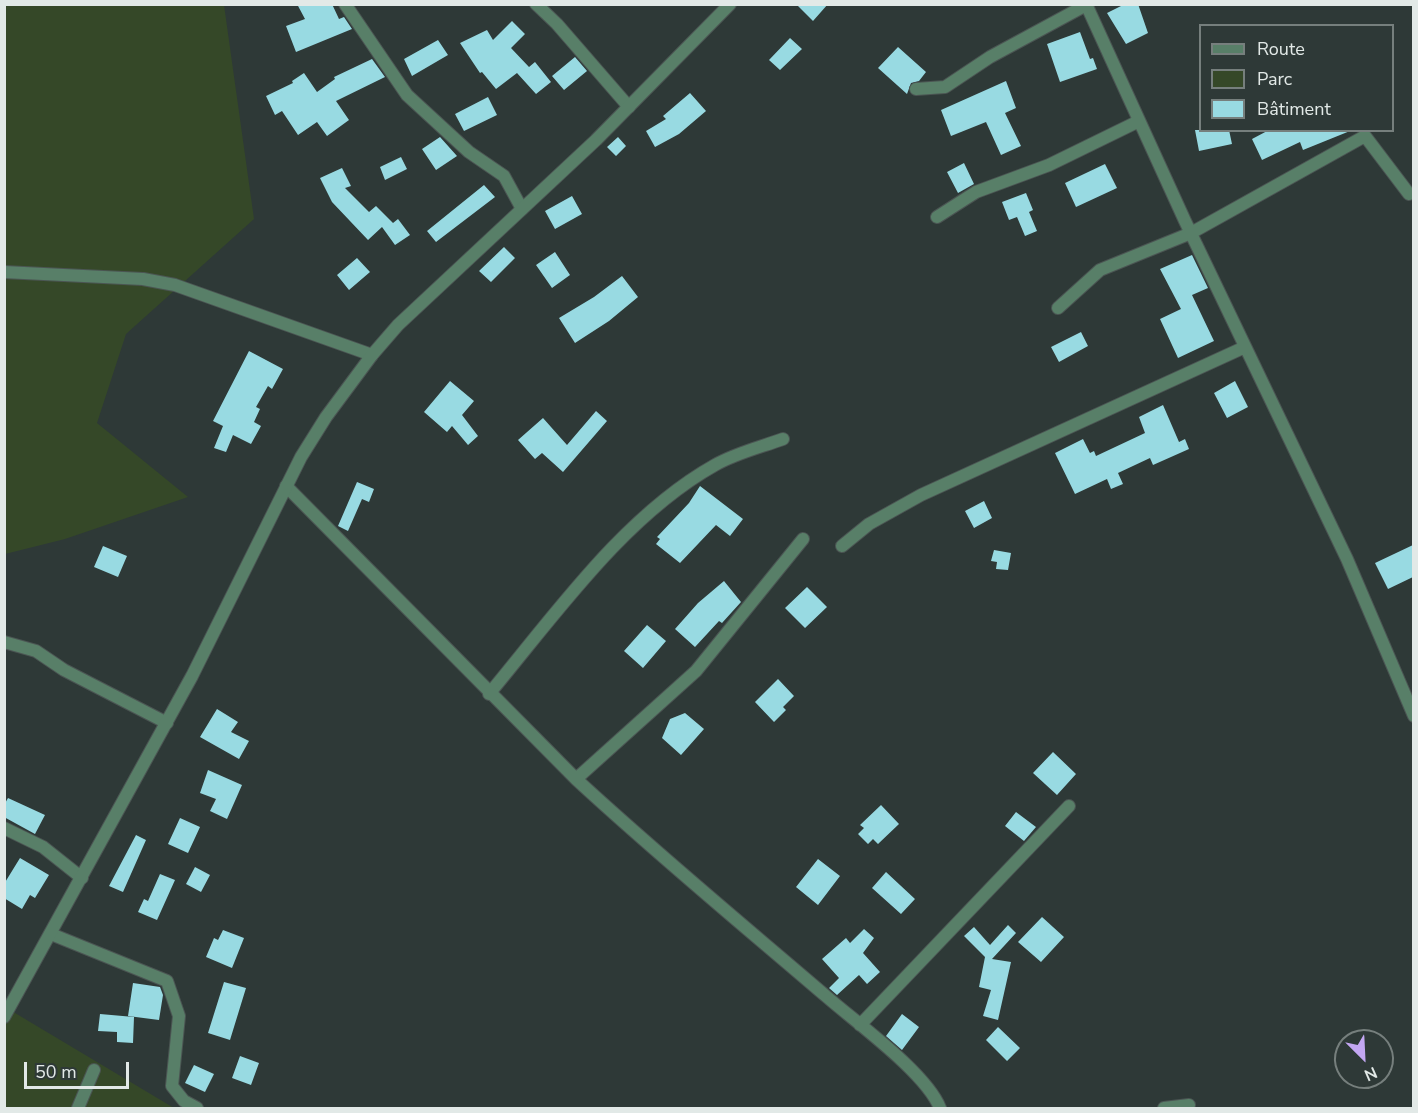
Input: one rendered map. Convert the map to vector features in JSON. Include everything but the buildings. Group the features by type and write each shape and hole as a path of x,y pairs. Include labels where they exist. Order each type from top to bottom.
{"street":[{"path":"345,4 407,95 469,152 504,176 522,209"},
{"path":"536,4 557,24 629,107"},
{"path":"4,1017 167,723 286,486 326,417 372,355 398,325 629,107 730,4"},
{"path":"916,89 945,87 990,57 1087,5 1191,233 1347,559 1413,716"},
{"path":"937,217 976,192 1049,165 1139,121"},
{"path":"1058,308 1100,270 1191,233 1365,136 1409,194"},
{"path":"4,272 143,279 175,285 372,355"},
{"path":"842,546 869,524 921,495 1245,347"},
{"path":"489,694 602,561 662,500 717,464 783,439"},
{"path":"286,486 489,694 576,779 624,824 860,1025 930,1089 940,1108"},
{"path":"576,779 696,671 803,539"},
{"path":"4,642 36,651 64,670 167,723"},
{"path":"860,1025 1069,806"},
{"path":"4,828 42,847 82,878"},
{"path":"51,934 167,981 180,1016 172,1086 184,1101 197,1108"},
{"path":"78,1108 94,1070"},
{"path":"1164,1108 1189,1106"}],"green space":[{"path":"5,5 224,5 254,219 126,334 97,423 188,497 65,539 5,554"},
{"path":"5,1007 174,1108 5,1108"}]}
